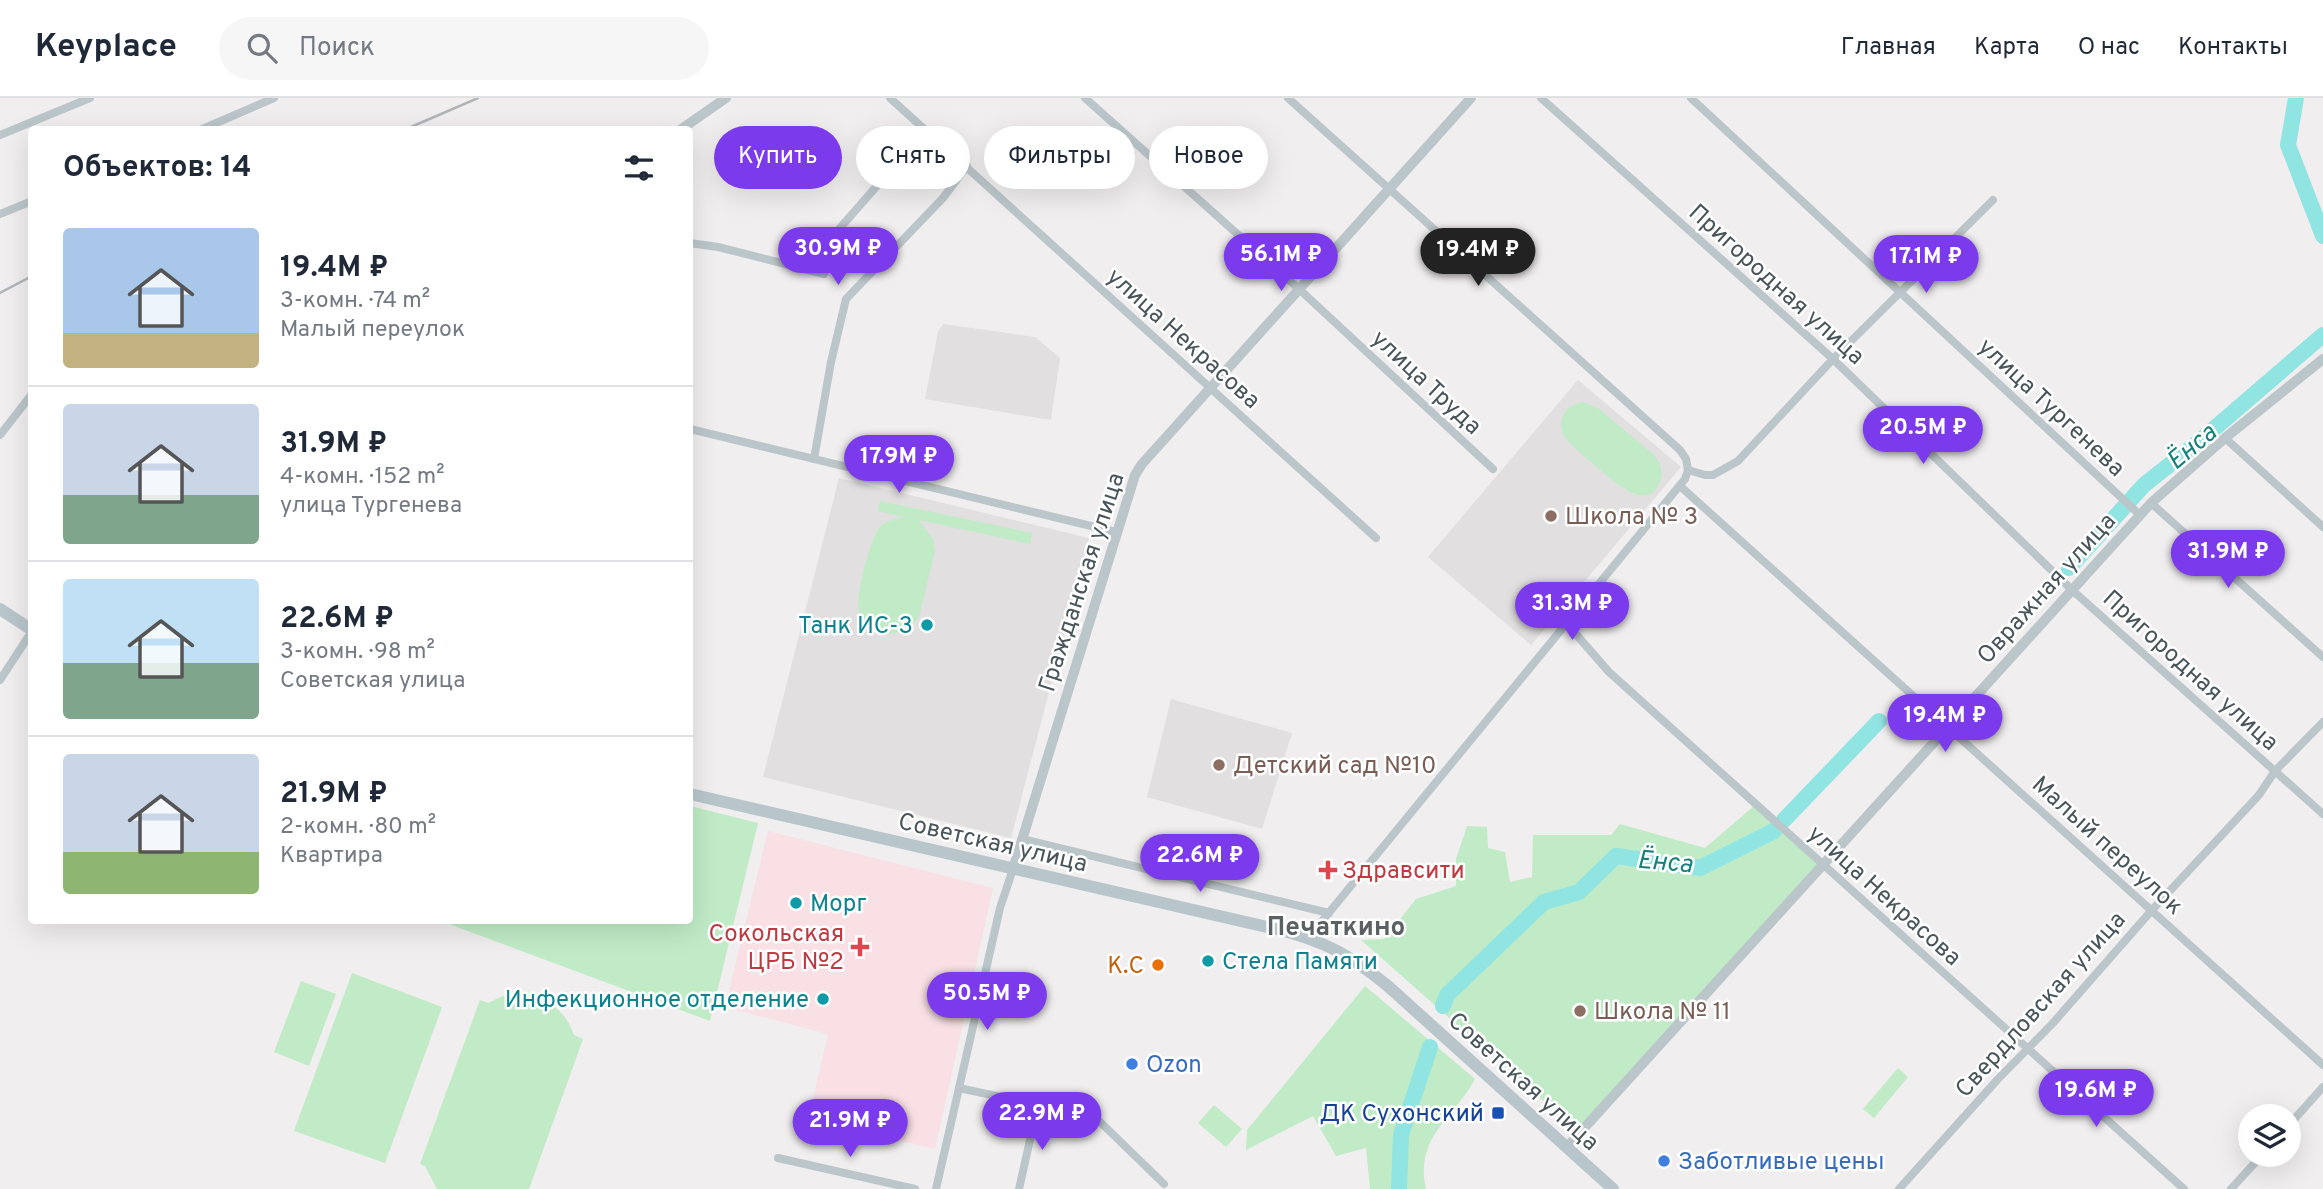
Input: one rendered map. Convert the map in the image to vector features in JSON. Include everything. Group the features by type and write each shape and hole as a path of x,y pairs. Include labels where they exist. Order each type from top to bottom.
{"main road":[{"path":"0,609 28,627"},
{"name":"Советская улица","path":"693,795 1309,937 1350,957 1382,981 1613,1189"}],"street":[{"path":"0,135 90,98"},
{"path":"209,126 274,98"},
{"path":"686,126 726,98"},
{"name":"улица Некрасова","path":"890,98 921,126"},
{"name":"улица Труда","path":"1085,98 1299,289 1493,469"},
{"path":"1288,98 1680,450 1686,459 1688,470 1685,479 1309,937"},
{"name":"Гражданская улица","path":"936,1189 1000,908 1129,487 1142,464 1471,98"},
{"name":"Пригородная улица","path":"1541,98 1832,359 2072,590 2323,814"},
{"name":"улица Тургенева","path":"1691,98 2140,515"},
{"name":"улица Некрасова","path":"970,169 1376,538"},
{"path":"804,269 875,189"},
{"path":"814,459 831,362 846,299 950,189"},
{"path":"1688,470 1713,475 1738,461 1832,359 1993,200"},
{"path":"0,214 28,203"},
{"path":"693,243 718,247 824,274"},
{"name":"Овражная улица","path":"1567,1147 2151,503 2225,438 2323,359"},
{"path":"0,435 28,399"},
{"path":"693,430 1116,532"},
{"path":"2225,438 2323,527"},
{"name":"Малый переулок","path":"1679,486 2323,1065"},
{"path":"2151,503 2323,657"},
{"name":"улица Некрасова","path":"1567,624 1609,672 2184,1189"},
{"path":"0,680 28,636"},
{"name":"Свердловская улица","path":"1899,1189 2259,795 2275,771 2323,722"},
{"name":"Советская улица","path":"1022,839 1329,913"},
{"path":"2301,1112 2323,1087"},
{"path":"959,1088 1095,1117 1164,1184"},
{"path":"1018,1189 1040,1107"},
{"path":"778,1158 915,1189"},
{"path":"2231,1189 2251,1167"}],"shaded area":[{"path":"943,324 1035,337 1060,358 1051,420 925,399 938,332"},
{"name":"Школа № 3","path":"1578,380 1681,467 1531,645 1428,557"},
{"path":"839,478 1089,538 1011,838 763,777"},
{"name":"Детский сад №10","path":"1171,699 1292,733 1262,829 1147,797"},
{"name":"Сокольская ЦРБ №2","path":"768,831 993,888 935,1149 808,1120 828,1034 725,1007"}],"green space":[{"path":"1583,402 1598,408 1654,455 1660,464 1662,475 1657,488 1650,494 1633,493 1623,488 1565,438 1561,426 1564,415 1571,406"},
{"path":"880,501 1032,533 1030,544 919,520 933,539 935,551 919,617 904,630 887,634 878,632 864,621 859,611 861,582 875,534 887,522 903,517 878,511"},
{"path":"1755,805 1824,865 1580,1133 1361,940 1384,939 1416,899 1456,886 1456,859 1467,826 1487,827 1488,848 1505,852 1510,882 1532,877 1533,835 1611,835 1620,824 1705,848"},
{"path":"693,807 758,823 710,1021 449,924 693,924"},
{"path":"352,973 442,1007 385,1163 294,1131"},
{"path":"301,981 336,994 309,1066 274,1052"},
{"path":"1365,986 1475,1079 1431,1141 1424,1171 1426,1189 1370,1189 1366,1148 1336,1156 1313,1116 1246,1150 1247,1130"},
{"path":"517,993 545,1000 565,1017 574,1035 583,1039 529,1189 437,1189 425,1166 420,1164 480,1000 488,1003"},
{"path":"1898,1068 1908,1077 1874,1118 1863,1109"},
{"path":"1214,1105 1242,1129 1226,1147 1198,1123"}],"waterway":[{"name":"Ёнса","path":"2296,98 2288,145 2323,236"},
{"name":"Ёнса","path":"2069,568 2144,485 2323,335"},
{"name":"Ёнса","path":"1784,820 1879,721"},
{"name":"Ёнса","path":"1443,1006 1447,995 1544,902 1579,892 1616,856 1700,868 1774,831"},
{"name":"Ёнса","path":"1399,1189 1401,1135 1430,1047"}],"railway":[{"path":"413,126 478,98"},
{"path":"0,293 28,278"}],"place":[{"name":"Школа № 3","path":"1551,516"},
{"name":"Танк ИС-3","path":"927,625"},
{"name":"Детский сад №10","path":"1219,765"},
{"name":"Здравсити","path":"1328,870"},
{"name":"Морг","path":"796,903"},
{"name":"Сокольская ЦРБ №2","path":"860,947"},
{"name":"Стела Памяти","path":"1208,961"},
{"name":"К.С","path":"1158,965"},
{"name":"Инфекционное отделение","path":"823,999"},
{"name":"Школа № 11","path":"1580,1011"},
{"name":"Ozon","path":"1132,1064"},
{"name":"ДК Сухонский","path":"1498,1113"},
{"name":"Заботливые цены","path":"1664,1161"}],"district":[{"name":"Печаткино","path":"1336,926"}]}
